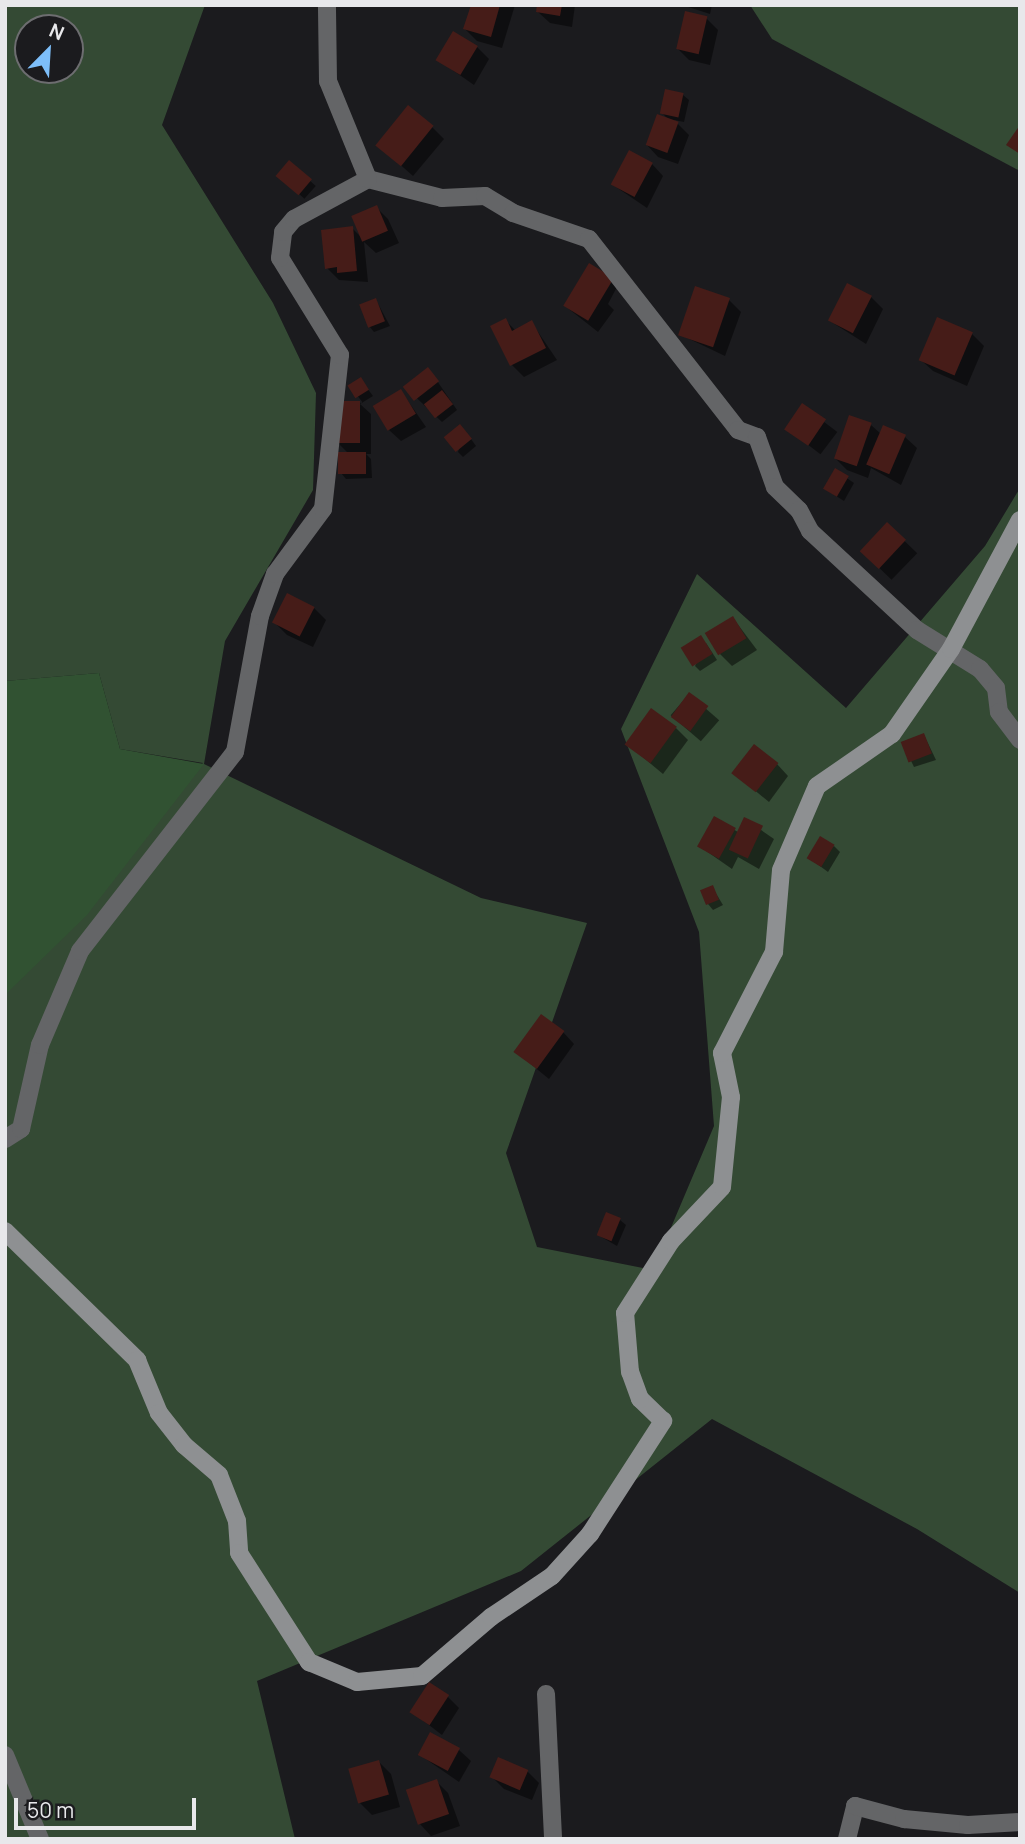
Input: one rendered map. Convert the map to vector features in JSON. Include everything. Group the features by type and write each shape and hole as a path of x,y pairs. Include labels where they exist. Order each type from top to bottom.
{"street":[{"path":"327,5 328,81 368,179"},
{"path":"5,1139 21,1129 40,1045 80,951 235,752 260,616 275,574 323,509 334,389 340,369 340,355 280,258 282,232 294,219 368,179 442,198 485,196 513,213 589,239 738,430 757,437 775,487 799,510 810,531 917,629 951,649 996,688 999,712 1020,740"},
{"path":"5,1231 136,1360 159,1413 184,1444 219,1475 237,1521 239,1553 309,1662 357,1682 422,1676 491,1617 552,1576 590,1534 663,1422 640,1399 630,1372 625,1313 671,1241 722,1187 731,1097 722,1053 774,952 781,870 817,786 892,734 951,649 1020,520"},
{"path":"546,1694 553,1839"},
{"path":"5,1755 40,1839"},
{"path":"846,1839 855,1806 904,1819 968,1825 1020,1822"}],"green space":[{"path":"5,5 205,5 162,125 273,303 316,393 313,490 225,641 204,764 481,898 587,923 506,1153 537,1247 653,1270 714,1126 699,932 621,729 697,574 846,708 985,546 1020,488 1020,1593 917,1529 712,1419 521,1571 257,1681 295,1839 5,1839 5,992 203,763 120,749 99,673 5,681"},
{"path":"750,5 1020,5 1020,171 772,39"},
{"path":"99,673 120,749 204,764 87,915 5,995 5,681"}],"building":[{"path":"471,5 500,5 491,37 463,29"},
{"path":"537,5 562,5 560,16 536,12"},
{"path":"685,11 707,16 699,54 676,49"},
{"path":"453,31 478,46 460,75 435,60"},
{"path":"665,89 684,93 678,117 660,113"},
{"path":"408,105 434,126 401,166 375,145"},
{"path":"657,114 679,122 667,153 646,145"},
{"path":"1020,125 1020,154 1006,145"},
{"path":"629,150 653,163 635,197 611,184"},
{"path":"289,160 312,179 298,195 276,176"},
{"path":"377,205 388,231 362,242 351,216"},
{"path":"353,226 357,271 337,273 337,267 325,269 321,230"},
{"path":"589,263 614,278 588,321 563,306"},
{"path":"847,283 872,296 853,333 828,320"},
{"path":"695,286 730,298 713,347 678,335"},
{"path":"376,298 385,321 368,328 359,304"},
{"path":"937,317 973,332 955,376 919,360"},
{"path":"506,318 512,331 532,320 546,348 510,366 490,326"},
{"path":"428,367 439,381 414,401 403,387"},
{"path":"361,377 369,390 355,398 347,385"},
{"path":"401,389 416,414 388,431 373,406"},
{"path":"442,390 453,404 435,418 424,404"},
{"path":"335,401 360,401 360,443 335,443"},
{"path":"802,403 826,419 808,446 784,430"},
{"path":"849,415 872,423 857,466 834,458"},
{"path":"460,424 472,439 456,452 444,437"},
{"path":"883,425 906,435 889,474 866,465"},
{"path":"338,452 366,452 366,474 338,474"},
{"path":"835,468 849,476 837,497 823,489"},
{"path":"887,522 906,540 879,569 860,551"},
{"path":"287,593 315,607 300,636 272,622"},
{"path":"733,616 746,638 718,655 705,633"},
{"path":"701,635 713,654 692,666 681,648"},
{"path":"689,692 708,706 690,731 671,717"},
{"path":"651,708 677,727 650,763 625,744"},
{"path":"924,733 932,754 909,762 901,742"},
{"path":"754,744 778,763 756,792 731,773"},
{"path":"714,816 736,828 719,859 697,847"},
{"path":"744,817 763,826 748,859 729,850"},
{"path":"820,836 835,845 821,867 807,858"},
{"path":"713,885 719,900 706,905 700,890"},
{"path":"541,1014 564,1031 537,1069 513,1052"},
{"path":"606,1212 621,1218 611,1241 597,1235"},
{"path":"429,1682 449,1695 430,1725 409,1712"},
{"path":"430,1732 460,1748 448,1771 418,1755"},
{"path":"498,1757 528,1770 520,1790 489,1777"},
{"path":"379,1760 389,1795 358,1803 348,1769"},
{"path":"437,1779 449,1814 418,1825 406,1790"}]}
